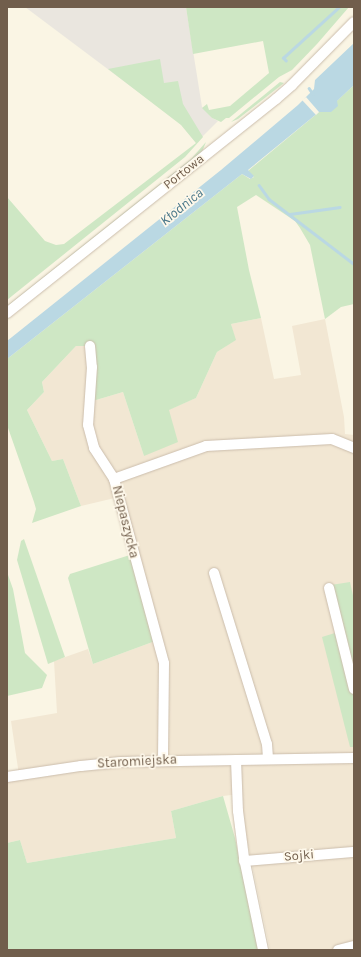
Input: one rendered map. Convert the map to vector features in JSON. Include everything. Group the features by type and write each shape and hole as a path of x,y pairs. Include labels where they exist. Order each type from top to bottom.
{"street":[{"name":"Portowa","path":"7,313 276,99 297,80 354,22"},
{"path":"90,346 92,368 88,425 94,448 114,479"},
{"name":"Niepaszycka","path":"163,760 164,663 133,554 114,479 206,446 332,439 354,448"},
{"path":"214,573 267,744 268,759"},
{"path":"330,588 354,689"},
{"name":"Staromiejska","path":"7,777 81,766 163,760 354,758"},
{"path":"236,760 238,811 244,861 264,950"},
{"name":"Sojki","path":"244,861 354,852"},
{"path":"338,950 354,946"}],"shaded area":[{"path":"25,7 186,7 202,107 212,118 218,121 196,143 181,124"},
{"path":"261,318 274,379 301,375 292,326 325,319 344,417 345,434 354,435 354,950 270,950 243,822 240,794 223,796 171,811 176,838 27,863 20,840 7,843 7,777 19,775 11,721 57,713 54,661 88,649 93,664 158,640 119,497 81,506 63,459 52,461 27,410 44,392 42,382 76,346 86,346 88,367 86,403 123,392 144,456 168,410 196,398 217,352 235,340 231,324"}],"green space":[{"path":"186,7 349,7 292,70 279,77 229,118 226,118 221,122 212,118 202,108 207,104 209,110 230,106 269,73 263,41 193,54"},
{"path":"160,59 164,83 178,81 183,104 203,137 185,157 7,300 7,197 45,241 56,245 64,244 196,143 181,125 108,69"},
{"path":"280,82 284,83 238,119 231,122"},
{"path":"354,85 354,304 341,307 325,319 310,245 295,221 256,195 237,207 249,270 261,318 231,324 236,340 217,352 196,398 169,410 178,442 144,456 123,392 86,403 88,367 86,346 76,346 42,382 44,392 27,410 52,461 63,459 81,506 32,523 36,509 7,425 7,359 242,174 250,179 254,177 248,171 319,112 326,111"},
{"path":"206,142 202,152 7,308 7,306 191,159"},
{"path":"24,539 65,657 48,664 17,560 21,541"},
{"path":"133,554 158,640 93,664 68,578 70,574"},
{"path":"7,572 13,589 25,653 47,675 42,688 7,696"},
{"path":"350,582 354,600 354,678 331,585"},
{"path":"338,632 354,697 354,747 350,747 322,637"},
{"path":"223,796 235,838 259,950 7,950 7,843 20,840 27,863 176,838 171,811"}],"water":[{"name":"Kłodnica","path":"354,43 354,85 337,101 338,106 331,112 319,112 248,170 254,176 251,179 242,174 7,359 7,341 221,170 298,105 314,89 315,80"}],"pier":[{"path":"306,97 319,112 316,115 302,100"}],"waterway":[{"path":"286,61 283,58 339,7"},
{"path":"309,88 313,94"},
{"path":"259,185 269,199 354,264"},
{"path":"290,214 340,207"}]}
